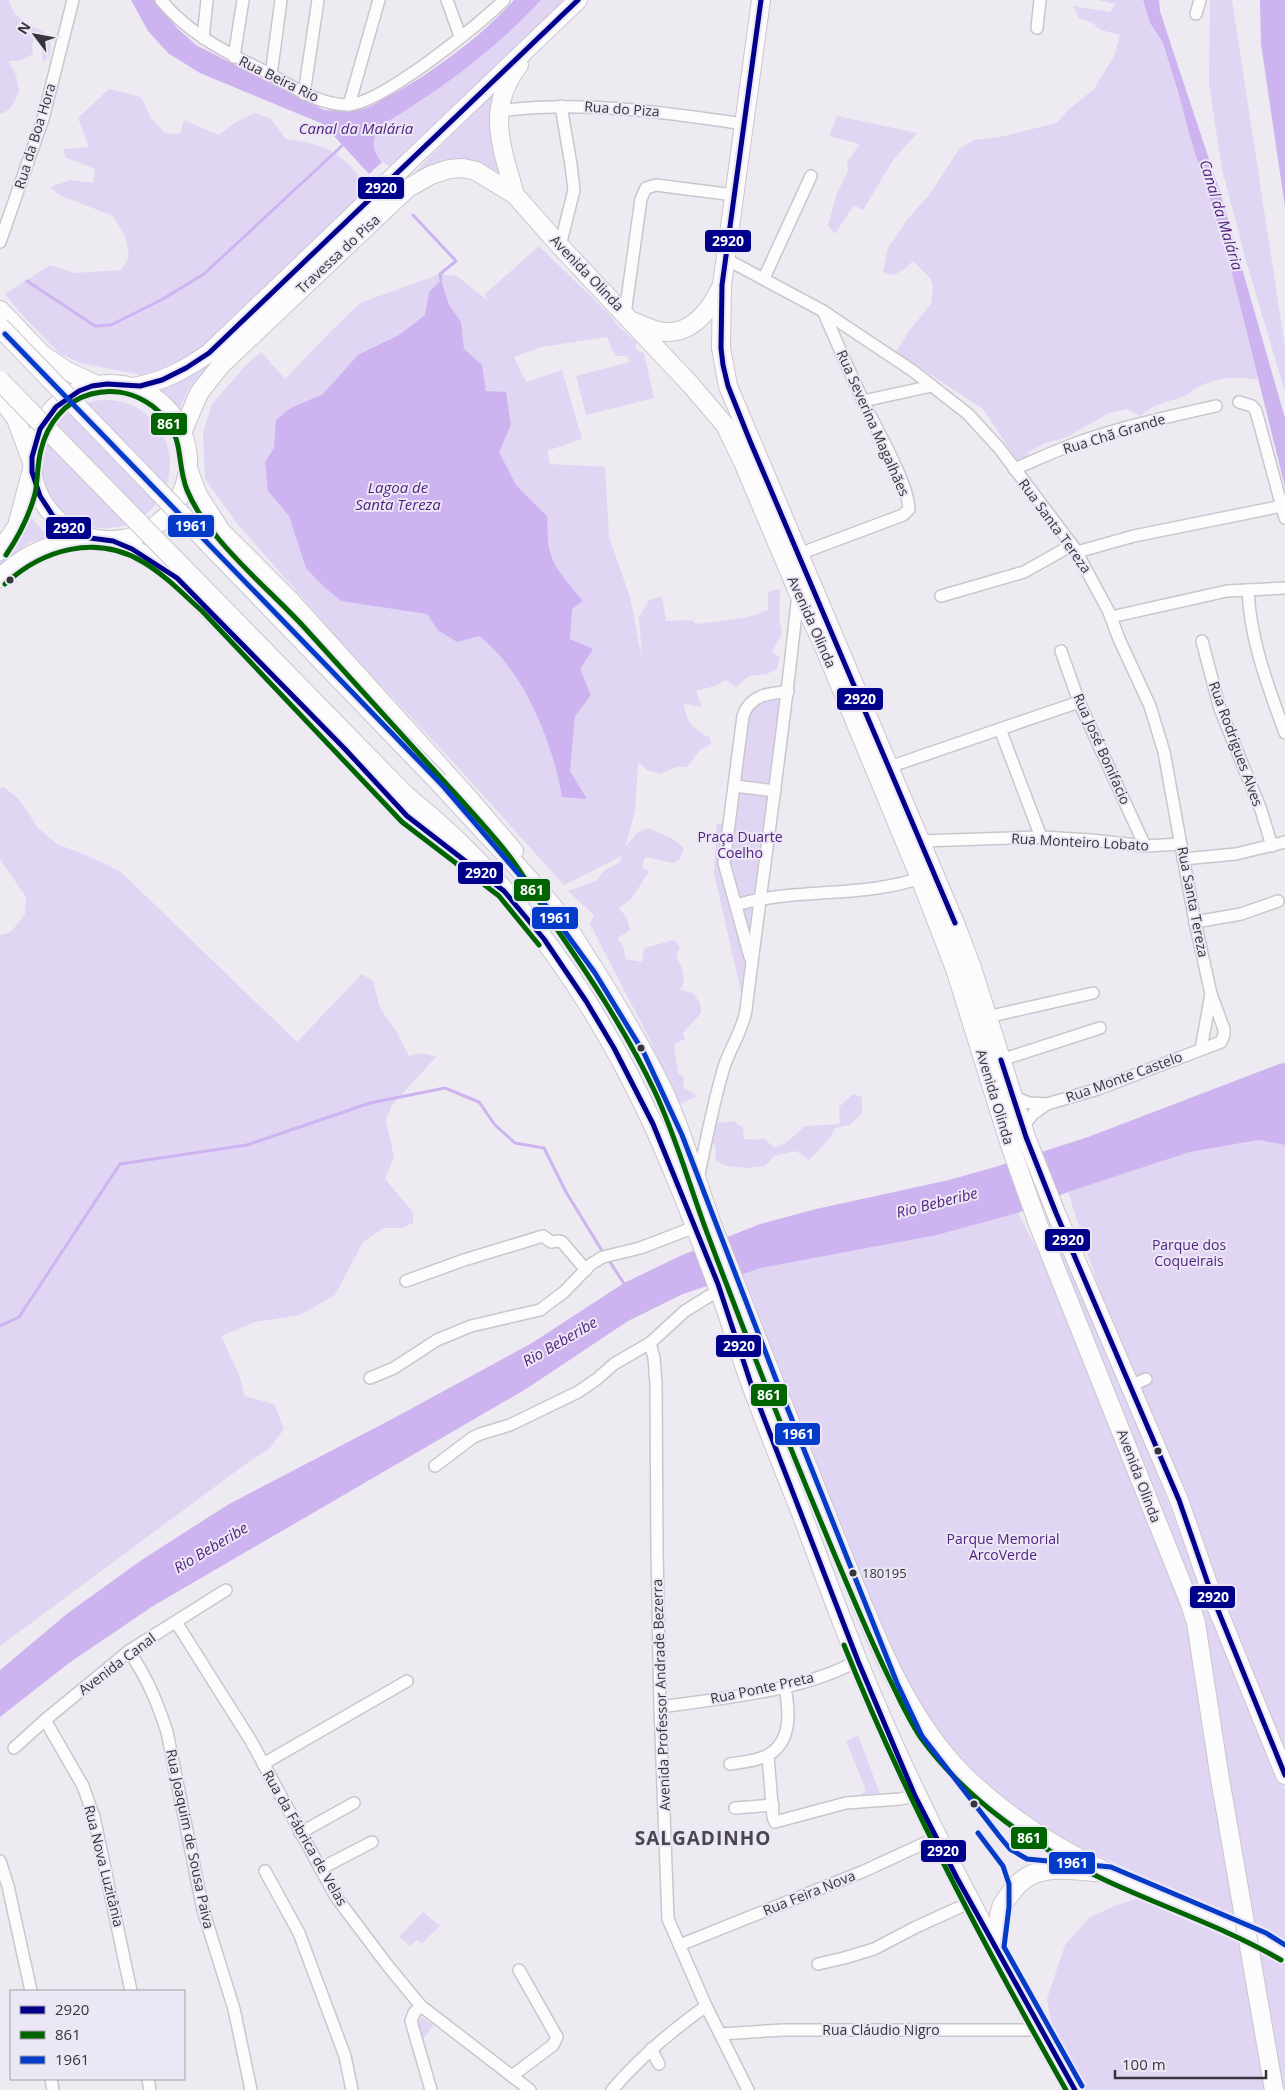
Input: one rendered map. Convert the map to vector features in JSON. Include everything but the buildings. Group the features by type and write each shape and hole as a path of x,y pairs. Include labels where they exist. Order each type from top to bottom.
{"highway":[{"path":"0,327 439,782 547,900 570,932 635,1038 665,1095 698,1183 701,1227"},
{"path":"0,381 406,796 442,825 504,891 544,938 586,1000 614,1048 653,1124 701,1227 723,1284 870,1623 924,1729 954,1765 997,1804 1068,1853 1109,1874 1180,1902 1262,1940 1285,1954"},
{"path":"723,1284 752,1387 859,1660 916,1796 970,1902 1076,2090"},
{"path":"996,1948 1002,1906 1012,1891 1027,1876 1035,1872 1054,1868 1109,1874"}],"main road":[{"path":"133,387 168,378 209,353 392,191 410,162 578,0"},
{"name":"Avenida Olinda","path":"761,0 722,285 721,348 728,386 920,841 927,875 955,968 1019,1135 1138,1383 1213,1598 1285,1775"},
{"path":"515,195 499,138 499,112 506,86 515,70 542,35"},
{"name":"Travessa do Pisa","path":"182,433 199,393 221,365 392,191 430,175 449,169 464,168 476,171 515,195"},
{"name":"Avenida Olinda","path":"515,195 560,246 629,317 725,425 742,460 798,592 927,875 972,968 1012,1096 1038,1224 1196,1623 1219,1773 1274,2090"},
{"path":"629,317 653,329 668,332 684,329 696,323 706,313 722,285"},
{"path":"0,310 43,354 67,372 97,385"},
{"path":"0,551 16,526 32,465 34,445 38,431 46,417 56,406 82,389 97,385 121,385 146,392 168,409 182,433 187,451 188,469 178,500 169,513 143,533 128,538 112,540 94,539 60,544 34,553 11,568 0,578"},
{"path":"0,397 16,419 32,465 38,494 52,515 71,530 94,539"},
{"path":"188,469 198,495 221,531 289,599 466,795 518,856 547,900"},
{"path":"112,540 146,555 177,578 337,741 407,816 504,891"}],"street":[{"name":"Rua da Boa Hora","path":"0,242 43,119 67,16 73,0"},
{"path":"203,38 208,0"},
{"path":"234,57 243,0"},
{"path":"271,75 281,0"},
{"path":"304,94 318,0"},
{"path":"349,105 379,0"},
{"path":"447,0 460,36"},
{"name":"Rua Beira Rio","path":"165,2 181,23 234,57 304,94 322,101 349,105 367,100 400,81 446,49 460,36 489,15 504,0"},
{"path":"1037,28 1040,0"},
{"path":"1196,14 1200,0"},
{"name":"Rua do Piza","path":"499,112 535,106 561,106 665,112 744,124"},
{"path":"560,246 574,190 572,165 561,106"},
{"path":"764,278 811,176"},
{"path":"629,317 641,199 646,188 656,185 734,195"},
{"name":"Rua Santa Tereza","path":"726,259 823,311 932,386 968,414 988,434 1074,549 1096,584 1150,706 1170,782 1195,922 1211,994 1224,1029 1221,1042"},
{"name":"Rua Severina Magalhães","path":"799,554 903,515 909,509 909,502 900,478 823,311"},
{"path":"863,401 932,386"},
{"path":"1239,402 1252,406 1256,411 1285,518"},
{"name":"Rua Chã Grande","path":"1014,470 1080,442 1108,433 1216,406"},
{"path":"941,596 1024,572 1074,549 1282,506"},
{"path":"1111,617 1184,599 1227,591 1285,588"},
{"path":"1248,590 1248,611 1257,650 1285,733"},
{"path":"698,1183 717,1091 731,1045 745,1017 759,898 788,692 798,592"},
{"name":"Rua Rodrigues Alves","path":"1202,641 1220,709 1261,810 1272,846"},
{"name":"Rua José Bonifacio","path":"1061,651 1079,702 1146,846"},
{"path":"752,964 724,863 743,716 746,707 760,696 770,692 788,692"},
{"path":"889,767 1079,702"},
{"path":"1000,729 1041,837"},
{"path":"735,786 775,790"},
{"name":"Rua Monteiro Lobato","path":"920,841 1041,837 1146,846 1181,844"},
{"path":"1183,859 1236,854 1285,842"},
{"path":"736,905 759,898 867,889 927,875"},
{"path":"1195,922 1241,914 1278,901"},
{"path":"987,1017 1093,994"},
{"name":"Rua Monte Castelo","path":"1201,1049 1211,994"},
{"path":"1001,1060 1100,1028"},
{"name":"Rua Monte Castelo","path":"1019,1135 1033,1114 1047,1104 1098,1089 1221,1042"},
{"name":"Rua Monte Castelo","path":"1012,1096 1029,1103 1047,1104"},
{"path":"370,1378 394,1368 437,1340 471,1326 540,1310 564,1292 586,1270 608,1255 640,1248 701,1227"},
{"path":"406,1281 464,1260 543,1236 551,1242 559,1240 562,1242 586,1270"},
{"path":"435,1466 472,1438 510,1425 578,1392 598,1379 614,1364 650,1344 685,1311 723,1284"},
{"name":"Avenida Professor Andrade Bezerra","path":"650,1344 654,1358 656,1384 660,1707 668,1919 706,2006 748,2090"},
{"name":"Avenida Canal","path":"14,1748 45,1720 130,1651 226,1590"},
{"name":"Rua da Fábrica de Velas","path":"176,1622 251,1741 336,1897 421,2006 530,2090"},
{"name":"Rua Joaquim de Sousa Paiva","path":"130,1651 147,1678 167,1732 203,1910 234,2009 251,2090"},
{"name":"Rua Ponte Preta","path":"660,1707 785,1686 831,1673 859,1660"},
{"path":"263,1764 407,1681"},
{"path":"730,1764 768,1756 776,1749 790,1716 785,1686"},
{"name":"Rua Nova Luzitânia","path":"45,1720 83,1786 94,1817 131,1990"},
{"path":"768,1756 775,1821 777,1822 846,1803 916,1796"},
{"path":"300,1833 354,1802"},
{"path":"735,1808 773,1805"},
{"name":"Rua Feira Nova","path":"680,1945 864,1871 938,1837"},
{"path":"320,1869 372,1842"},
{"path":"0,1861 8,1886 31,1990"},
{"path":"265,1871 299,1933 345,2056 352,2090"},
{"path":"818,1964 874,1949 970,1902"},
{"path":"512,2076 553,2045 557,2037 519,1970"},
{"path":"421,2006 414,2013 411,2021 431,2090"},
{"path":"612,2090 651,2049 706,2006"},
{"name":"Rua Cláudio Nigro","path":"720,2034 783,2030 1041,2030"},
{"path":"651,2049 659,2064"}],"green space":[{"path":"0,0 8,0 18,17 42,31 49,40 51,47 50,57 43,62 42,38 35,37 32,45 33,54 19,61 8,61 16,75 19,91 10,108 0,114 0,58 6,60 0,57"},
{"path":"541,0 569,0 394,169 381,161 373,146 379,126 459,74 515,27"},
{"path":"1098,0 1143,0 1150,23 1163,43 1190,137 1227,253 1258,380 1235,378 1213,381 1198,387 1184,396 1155,406 1140,416 1127,409 1109,413 1067,437 1043,444 1029,452 1026,460 1019,463 983,409 896,352 909,331 931,304 933,287 931,279 913,261 894,275 883,272 888,248 907,220 929,195 960,148 974,140 1000,137 1057,123 1068,110 1094,89 1114,56 1120,35 1101,30 1091,22 1079,18 1073,6 1110,12 1115,4"},
{"path":"1210,0 1232,0 1285,347 1285,392 1245,257 1222,169 1209,84"},
{"path":"109,89 141,97 151,118 165,133 180,134 184,120 219,135 236,122 255,113 271,119 286,139 322,147 339,156 364,183 350,210 316,237 199,350 162,368 142,375 80,363 59,353 24,317 5,294 50,265 75,273 121,270 129,257 126,238 113,216 59,195 50,187 71,180 93,183 95,169 65,157 64,149 89,147 78,118"},
{"path":"495,91 491,143 503,180 474,165 401,187"},
{"path":"837,116 917,133 893,160 863,210 854,205 835,234 828,225 837,193 848,171 847,162 860,144 829,136"},
{"path":"539,246 637,343 635,349 644,353 654,398 586,415 576,376 630,362 627,356 616,356 607,337 541,347 514,357 526,382 562,370 582,439 547,451 550,464 605,467 609,537 630,597 642,659 639,617 649,600 662,597 666,621 692,620 696,624 745,618 768,610 768,592 780,589 779,618 782,633 772,652 780,657 777,669 767,674 749,676 736,687 726,680 715,686 696,691 702,707 684,704 689,721 695,728 710,738 711,744 700,750 687,767 677,767 660,774 647,770 638,762 635,811 625,847 637,833 649,828 673,839 684,848 679,860 673,863 645,857 642,867 649,872 631,899 619,908 627,918 630,930 618,938 624,949 625,959 642,962 644,948 674,940 680,947 676,957 681,965 684,977 680,990 693,993 700,1003 701,1013 683,1033 685,1039 674,1044 678,1073 684,1077 683,1087 697,1096 678,1105 647,1034 590,924 594,915 568,891 596,881 606,869 620,862 622,856 564,885 454,763 356,659 235,521 205,479 203,433 212,404 247,364 261,352 285,379 360,303 440,274 457,276 488,301 485,294"},
{"path":"209,364 189,388 178,413 154,387 173,383"},
{"path":"106,400 119,401 131,405 151,419 165,439 169,451 169,477 165,489 151,509 131,523 119,527 106,528 93,527 81,523 61,509 47,489 43,477 42,464 43,451 47,439 61,419 81,405 93,401"},
{"path":"28,514 49,537 28,543 0,568 0,560 5,556"},
{"name":"Praça Duarte Coelho","path":"748,695 783,697 742,996 714,873 717,824 729,824 741,768"},
{"path":"4,787 19,799 38,828 57,844 86,855 121,872 297,1042 362,974 373,981 380,1008 396,1031 409,1056 420,1053 437,1056 392,1105 386,1120 394,1157 385,1179 413,1212 413,1223 402,1228 384,1228 363,1242 335,1295 300,1315 255,1322 221,1336 240,1377 244,1396 274,1404 284,1429 270,1448 0,1646 0,935 11,932 25,914 26,897 0,859 0,788"},
{"path":"853,1094 862,1097 862,1113 850,1125 835,1128 830,1138 809,1160 796,1151 774,1156 765,1166 748,1168 726,1166 716,1161 715,1145 708,1142 712,1124 734,1121 743,1128 744,1139 756,1140 763,1138 775,1148 787,1142 805,1126 840,1124 839,1107"},
{"name":"Parque dos Coqueirais","path":"1259,1140 1285,1145 1285,1751 1130,1386 1068,1192 1190,1152"},
{"name":"Parque Memorial ArcoVerde","path":"1018,1213 1068,1309 1191,1617 1235,1917 1076,1846 1034,1823 929,1740 874,1624 735,1275 761,1268 937,1235"},
{"path":"1052,1220 1153,1463 1217,1630 1285,1789 1285,1944 1243,1921 1191,1591 1048,1224"},
{"path":"858,1735 882,1799 867,1798 861,1795 866,1790 846,1741"},
{"path":"1149,1895 1173,1895 1285,1963 1285,2090 1269,2090 1244,1964 1265,2090 1079,2090 1056,2051 1047,1999 1065,1945 1089,1918 1114,1906"},
{"path":"423,1912 440,1926 422,1943 416,1940 410,1946 399,1937"},
{"path":"421,2017 433,2025 422,2041 415,2030"}],"water":[{"name":"Canal da Malária","path":"131,0 155,0 177,28 196,45 324,110 343,111 357,110 370,106 417,80 470,42 514,0 541,0 515,27 459,74 379,126 375,135 374,149 382,162 369,174 323,124 200,73 168,53 148,31"},
{"name":"Canal da Malária","path":"1143,0 1159,0 1160,11 1221,195 1285,418 1285,487 1227,253 1190,137 1163,43 1150,23"},
{"path":"1260,0 1285,0 1285,207 1261,44"},
{"name":"Lagoa de Santa Tereza","path":"441,280 449,305 461,322 464,349 482,365 486,391 506,392 511,425 499,452 516,485 547,516 548,543 552,559 564,578 583,601 572,609 570,639 593,649 580,669 591,695 575,716 570,771 587,799 562,797 552,754 534,709 510,668 495,650 479,636 457,642 438,630 427,614 341,601 306,568 289,516 268,491 265,462 274,448 276,420 289,409 323,394 358,355 399,335 425,315 429,292"},
{"name":"Rio Beberibe","path":"1285,1063 1285,1145 1259,1140 1190,1152 1068,1192 1018,1213 937,1235 761,1268 683,1294 628,1321 526,1389 153,1606 69,1663 0,1717 0,1670 68,1613 143,1559 229,1504 532,1343 624,1283 680,1256 760,1224 816,1209 949,1180 995,1167 1088,1137"}],"waterway":[{"path":"27,281 95,326 111,325 163,299 204,274 345,143"},
{"path":"413,215 456,261 440,274 441,280"},
{"path":"0,1326 19,1317 120,1164 247,1145 370,1103 445,1088 479,1102 495,1125 515,1143 544,1148 566,1192 604,1254"},
{"path":"608,1259 625,1285"}],"transit line":[{"name":"2920","path":"578,0 209,353 186,368 162,380 140,386 107,384 92,386 79,391 56,407 40,429 32,457 32,472 40,496 53,516 73,531 90,538 113,541 132,549 177,578 344,748 407,816 504,891 544,939 586,1001 614,1048 653,1124 718,1284 752,1387 858,1661 915,1796 957,1878 1075,2090"},
{"name":"2920","path":"761,0 722,285 721,348 723,365 728,386 750,441 955,923"},
{"name":"1961","path":"5,334 443,786 547,907 595,973 644,1053 682,1135 777,1382 897,1683 922,1736 1000,1837 1010,1849 1027,1859 1111,1867 1266,1933 1285,1945"},
{"name":"861","path":"6,555 23,526 33,502 44,440 53,423 65,408 82,397 91,394 120,392 146,402 157,410 174,432 187,490 196,509 208,526 237,560 303,626 498,842 524,877 619,1025 644,1069 663,1109 754,1356 804,1482 869,1636 908,1716 921,1738 939,1761 982,1802 1005,1821 1055,1854 1107,1881 1217,1928 1281,1960"},
{"name":"861","path":"5,584 36,562 53,554 71,549 89,547 125,553 151,567 202,611 402,822 499,896 539,945"},
{"name":"2920","path":"1001,1060 1026,1137 1056,1213 1179,1500 1213,1598 1285,1775"},
{"name":"861","path":"844,1645 893,1760 920,1816 1005,1981 1066,2090"},
{"name":"1961","path":"978,1833 1003,1866 1009,1884 1009,1907 1004,1947 1082,2086"}],"place":[{"name":"180195","path":"853,1573"}],"district":[{"name":"SALGADINHO","path":"703,1838"}]}
